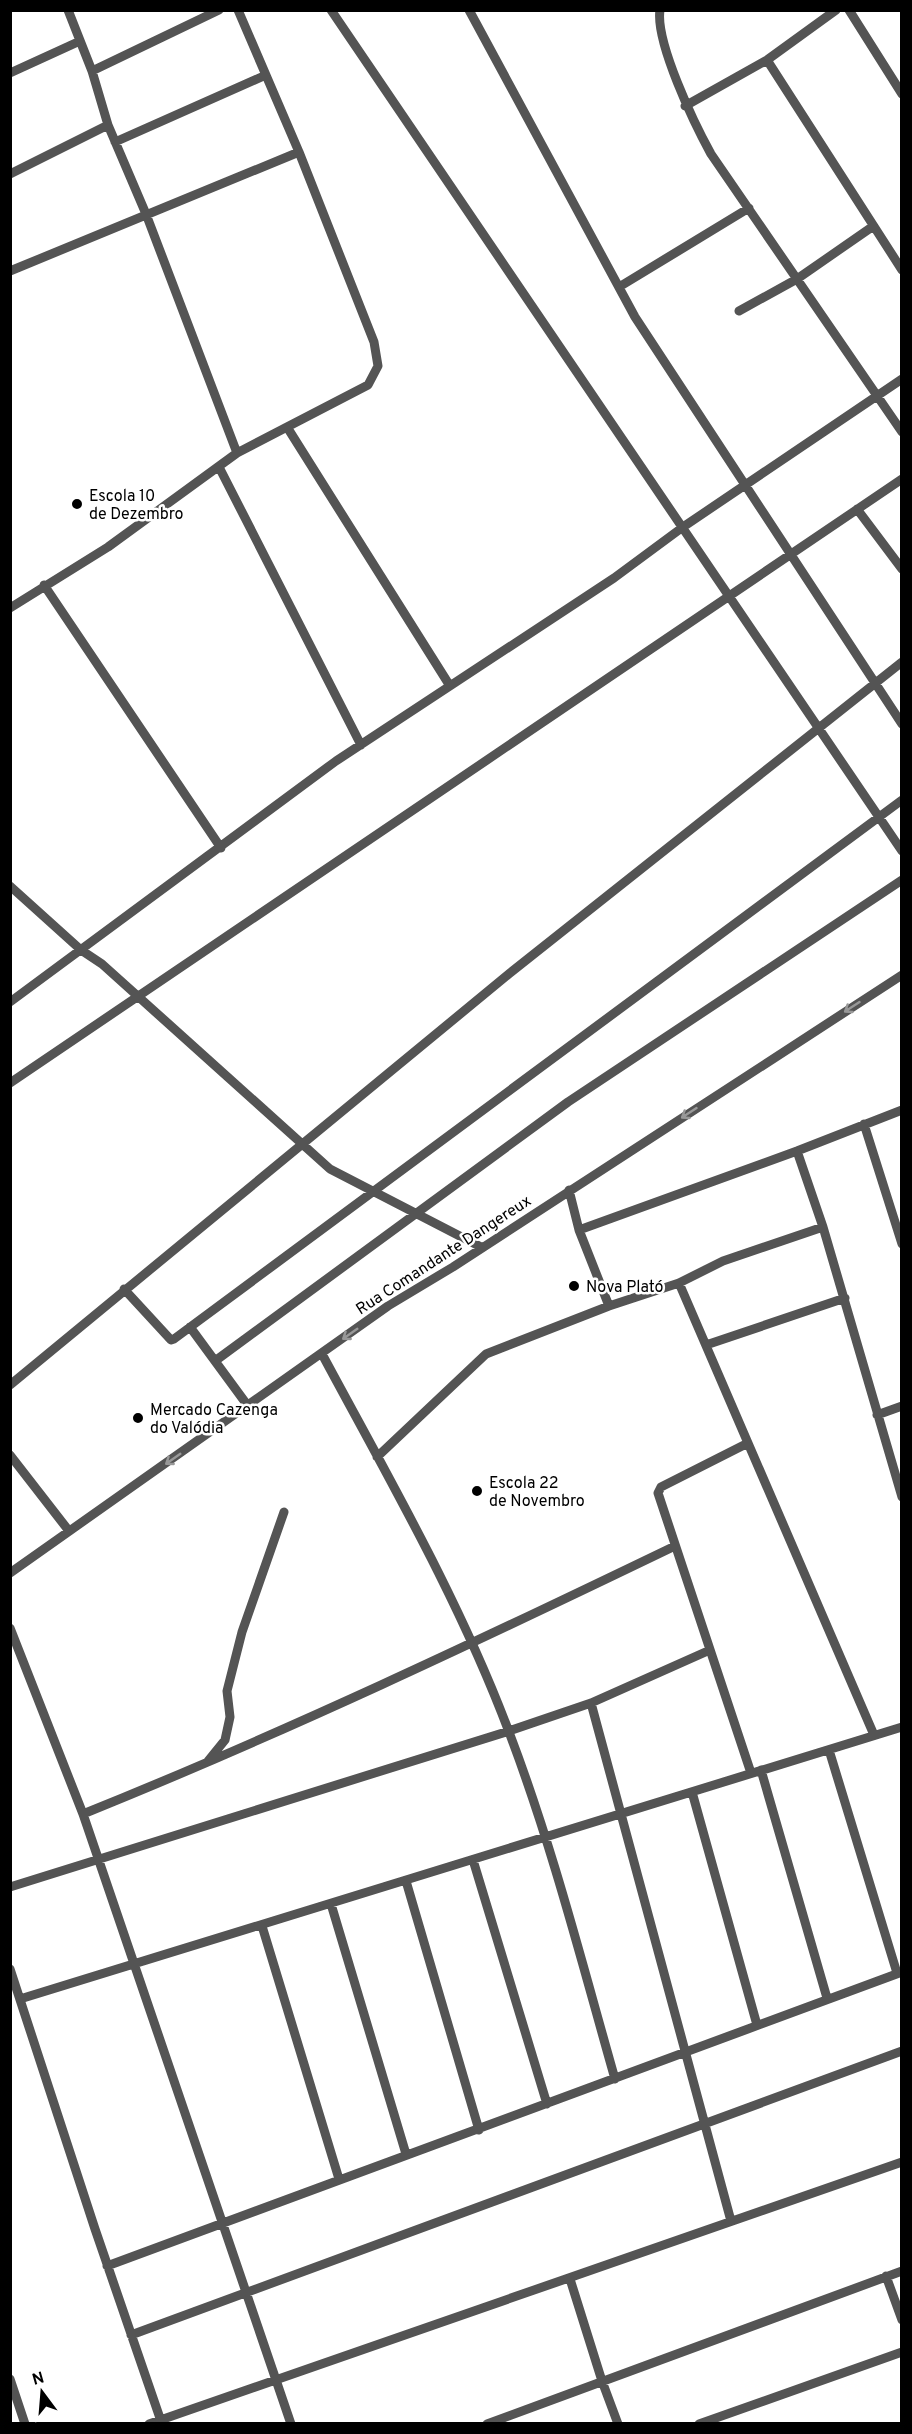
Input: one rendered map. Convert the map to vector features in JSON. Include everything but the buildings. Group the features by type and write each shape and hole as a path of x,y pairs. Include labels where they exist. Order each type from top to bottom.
{"street":[{"path":"68,10 92,71 108,125 146,213 237,453"},
{"path":"92,71 219,10"},
{"path":"10,608 108,547 237,453 368,385 378,366 374,342 299,152 238,10"},
{"path":"331,10 416,138 729,594 817,730 902,851"},
{"path":"469,10 657,353 902,724"},
{"path":"660,10 666,44 685,106 711,154 902,432"},
{"path":"685,106 767,60 836,10"},
{"path":"849,10 902,94"},
{"path":"10,73 80,42"},
{"path":"767,60 872,227 902,270"},
{"path":"115,141 266,75"},
{"path":"10,174 108,125"},
{"path":"10,271 146,213 299,152"},
{"path":"619,287 749,208"},
{"path":"740,311 797,279 872,227"},
{"path":"10,1002 361,745 614,578 683,527 902,379"},
{"path":"286,427 450,686"},
{"path":"219,467 361,745"},
{"path":"10,1083 902,479"},
{"path":"857,509 902,569"},
{"path":"44,585 221,848"},
{"path":"10,1385 300,1145 902,662"},
{"path":"124,1289 171,1340 376,1192 902,800"},
{"path":"215,1362 567,1102 902,880"},
{"path":"10,886 81,950 102,964 300,1145 330,1169 482,1247"},
{"name":"Rua Comandante Dangereux","path":"10,1573 388,1306 902,975"},
{"path":"579,1230 797,1151 902,1110"},
{"path":"864,1124 902,1244"},
{"path":"797,1151 824,1227 900,1490"},
{"path":"569,1190 579,1230 609,1306"},
{"path":"377,1456 486,1354 609,1306 680,1283 723,1261 824,1227"},
{"path":"680,1283 874,1736"},
{"path":"706,1345 844,1298"},
{"path":"190,1328 248,1406"},
{"path":"322,1354 377,1456 472,1643 509,1731 545,1837 615,2079"},
{"path":"877,1415 902,1406"},
{"path":"748,1443 661,1487 659,1499 710,1650 756,1772 827,1998"},
{"path":"10,1455 69,1531"},
{"path":"208,1762 225,1740 230,1717 227,1691 237,1651 284,1512"},
{"path":"83,1814 208,1762 472,1643 675,1546"},
{"path":"10,1628 83,1814 291,2424"},
{"path":"10,1887 509,1731 591,1703 710,1650"},
{"path":"591,1703 731,2221"},
{"path":"20,1999 135,1966 901,1728"},
{"path":"107,2266 406,2154 479,2130 899,1972 829,1750"},
{"path":"692,1792 757,2025"},
{"path":"473,1860 547,2104"},
{"path":"406,1881 479,2130"},
{"path":"331,1904 406,2154"},
{"path":"262,1926 339,2179"},
{"path":"10,1969 107,2266 161,2422"},
{"path":"131,2335 902,2051"},
{"path":"148,2424 161,2422 902,2162"},
{"path":"487,2424 902,2271"},
{"path":"886,2276 902,2320"},
{"path":"570,2279 618,2424"},
{"path":"699,2424 902,2352"},
{"path":"10,2379 25,2424"}],"place":[{"name":"Escola 10 de Dezembro","path":"77,504"},
{"name":"Nova Plató","path":"574,1286"},
{"name":"Mercado Cazenga do Valódia","path":"138,1418"},
{"name":"Escola 22 de Novembro","path":"477,1491"}]}
